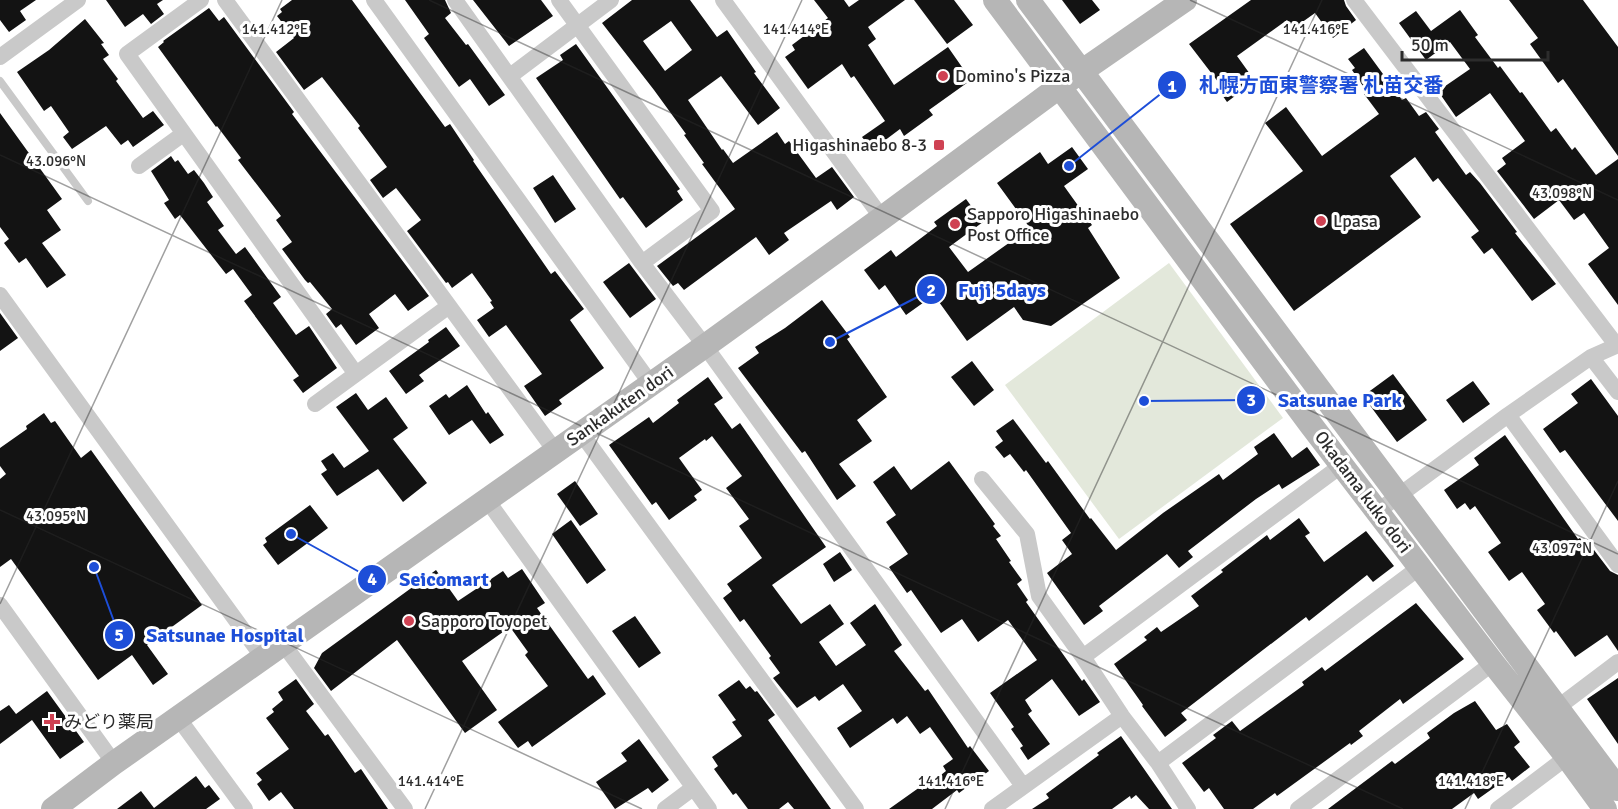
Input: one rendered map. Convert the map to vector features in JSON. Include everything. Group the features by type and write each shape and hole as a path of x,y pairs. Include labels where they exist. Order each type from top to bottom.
{"main road":[{"name":"Okadama kuko dori","path":"995,0 1342,465 1605,809"},
{"name":"Okadama kuko dori","path":"1028,0 1618,789"},
{"name":"Sankakuten dori","path":"59,807 114,763 705,346 882,219 1059,87 1185,0"}],"street":[{"path":"0,57 78,0"},
{"path":"201,0 127,54 356,374"},
{"path":"225,0 556,452"},
{"path":"374,0 651,384"},
{"path":"455,0 642,263 705,346 1023,786"},
{"path":"560,0 712,211 642,263"},
{"path":"510,76 611,0"},
{"path":"723,0 882,219"},
{"path":"1354,0 1617,346 1591,357 1378,510"},
{"path":"139,166 183,134"},
{"path":"0,295 264,659"},
{"path":"315,404 449,306"},
{"path":"1591,357 1618,392"},
{"path":"1508,415 1618,565"},
{"path":"580,433 856,809"},
{"path":"1083,657 1342,465"},
{"path":"982,479 1027,534 1039,596 1188,809"},
{"path":"487,500 709,809"},
{"path":"1158,763 1420,567"},
{"path":"0,605 114,763"},
{"path":"284,645 405,809"},
{"path":"1557,708 1618,662"},
{"path":"1298,809 1493,663"},
{"path":"992,809 1122,716"},
{"path":"179,719 245,809"},
{"path":"1498,809 1567,757"},
{"path":"665,809 693,788"}],"lane":[{"path":"0,81 88,201"}],"shaded area":[{"path":"1169,263 1283,418 1119,539 1005,385"}],"building":[{"path":"0,0 36,0 20,11 26,20 9,32 0,20"},
{"path":"106,0 163,0 157,4 164,14 151,24 143,14 125,27"},
{"path":"292,0 352,0 445,127 450,124 551,274 555,271 584,309 570,320 604,368 559,400 562,404 545,416 524,386 542,374 506,325 489,337 477,320 494,308 490,302 492,301 472,273 452,288 448,282 446,283 407,231 421,220 396,188 383,198 370,180 387,167 358,128 360,126 322,77 304,90 276,52 294,38 277,16 282,12 280,9"},
{"path":"405,0 445,0 451,13 445,18 466,45 468,44 505,95 489,106 470,79 459,87 424,38 429,34"},
{"path":"473,0 541,0 553,16 509,46"},
{"path":"632,0 690,0 717,37 727,30 756,72 754,73 780,108 758,125 721,76 688,100 722,150 733,163 777,132 785,144 789,141 816,178 832,167 854,197 837,210 831,201 784,233 789,240 769,255 756,237 684,290 678,283 673,286 657,266 735,209 702,164 704,163 684,135 686,134 602,23","holes":["671,21 692,50 665,71 643,41"]},
{"path":"814,0 844,0 849,7 859,0 905,0 868,27 876,39 868,45 894,85 948,47 971,80 929,110 933,115 904,136 900,129 872,150 862,137 885,121 854,76 851,78 842,64 808,89 785,57 795,50 792,45 828,18"},
{"path":"914,0 954,0 973,25 947,44"},
{"path":"1062,0 1092,0 1100,10 1080,24"},
{"path":"1251,0 1344,0 1356,20 1333,38 1315,13 1294,28 1287,20 1237,56 1255,81 1227,102 1218,89 1222,87 1189,44"},
{"path":"1509,0 1583,0 1618,47 1618,156 1563,79 1558,83 1530,44 1538,38"},
{"path":"209,8 219,21 224,17 294,112 292,114 429,296 408,311 395,294 369,314 379,328 356,345 341,324 336,328 326,314 332,309 310,282 305,280 282,249 292,242 276,220 281,216 238,160 241,158 158,47"},
{"path":"1460,10 1478,35 1475,37 1498,68 1500,66 1520,93 1522,92 1551,132 1556,128 1572,150 1575,147 1596,175 1618,159 1618,305 1588,264 1609,248 1584,213 1574,220 1559,200 1534,219 1497,171 1506,164 1502,158 1525,141 1490,93 1456,117 1438,91 1470,69 1450,42 1426,60 1399,23 1416,11 1431,31"},
{"path":"85,19 104,43 101,44 109,55 103,59 143,118 153,111 164,125 133,147 128,140 121,145 106,126 72,149 63,137 69,132 51,106 44,111 17,72 49,50"},
{"path":"576,44 680,189 677,191 683,200 646,228 623,197 620,199 536,78 563,60 560,55"},
{"path":"1364,48 1402,100 1406,98 1419,116 1426,112 1439,129 1435,132 1466,175 1470,172 1480,183 1517,232 1515,233 1556,284 1532,301 1492,248 1484,254 1471,237 1479,231 1438,178 1433,182 1415,157 1390,176 1421,217 1294,311 1230,224 1303,171 1265,123 1286,107 1322,156 1379,114 1364,94 1367,92 1352,70 1355,68 1348,59"},
{"path":"0,113 62,199 47,210 61,230 42,243 66,275 47,288 26,258 19,263 4,243 9,239 0,227"},
{"path":"1072,147 1088,169 1064,186 1092,225 1088,228 1120,278 1051,326 1023,320 1014,307 967,341 934,295 906,315 885,285 879,290 864,270 891,250 896,257 937,226 934,222 966,199 983,222 949,247 968,272 1030,228 997,183 1040,152 1048,164"},
{"path":"171,156 175,162 178,160 188,174 194,170 204,183 213,197 207,202 224,226 218,230 236,254 245,247 281,297 273,303 296,335 309,326 337,368 303,393 293,380 299,376 244,301 252,295 233,269 226,274 180,215 175,219 164,203 169,200 151,171"},
{"path":"553,175 576,209 555,223 533,188"},
{"path":"629,263 656,299 630,318 603,282"},
{"path":"822,300 850,337 847,339 887,397 857,420 872,441 839,464 856,486 837,500 805,451 802,453 738,368 759,353 755,347"},
{"path":"0,313 18,338 0,351"},
{"path":"446,327 460,346 419,375 424,381 406,394 389,371"},
{"path":"972,361 994,390 974,406 951,377"},
{"path":"1393,374 1427,420 1397,442 1363,396"},
{"path":"708,377 723,398 714,404 732,429 740,423 826,547 772,585 801,624 830,604 844,624 819,642 836,666 866,645 850,623 875,604 902,645 894,651 925,691 928,689 968,748 970,746 989,771 959,793 957,790 932,809 889,809 920,787 922,790 946,771 943,766 953,759 930,727 920,734 907,716 897,724 893,718 850,748 837,728 862,711 843,684 819,701 815,696 797,708 773,678 780,673 769,658 771,656 744,619 740,622 723,598 732,591 727,584 762,558 739,526 749,519 726,488 742,476 712,436 679,458 702,490 694,496 697,500 669,520 656,502 652,505 609,445 649,417 653,423 679,403 677,400"},
{"path":"1591,379 1618,416 1618,521 1565,450 1560,453 1543,429 1578,403 1571,394"},
{"path":"1473,381 1490,404 1463,423 1446,400"},
{"path":"467,385 486,414 488,412 504,435 490,444 472,420 449,435 429,406 446,394 449,398"},
{"path":"356,393 368,410 386,397 408,428 393,439 427,483 403,502 378,469 337,496 321,474 327,470 321,461 333,453 344,468 369,451 336,407"},
{"path":"44,413 51,423 55,421 81,458 91,450 202,605 147,645 168,674 153,685 132,655 98,680 11,559 0,567 0,479 6,474 0,466 0,448 27,429 26,426"},
{"path":"1013,419 1116,550 1163,513 1219,474 1223,480 1258,454 1254,447 1274,433 1292,458 1307,447 1320,465 1282,489 1279,484 1256,499 1188,551 1193,557 1179,568 1167,554 1099,606 1103,611 1084,625 1047,573 1072,554 1062,540 1071,533 1026,470 1024,472 1010,454 1004,458 995,447 1003,441 996,431"},
{"path":"1505,435 1578,539 1580,538 1590,553 1594,550 1610,571 1618,575 1618,651 1607,635 1575,657 1537,610 1545,604 1522,572 1509,581 1488,552 1501,543 1475,506 1470,510 1465,503 1457,509 1444,490 1479,465 1474,458"},
{"path":"949,461 995,524 993,526 1001,536 996,539 1022,580 1017,584 1028,600 1026,602 1082,681 1084,679 1100,702 1079,716 1052,679 1025,700 1032,711 1028,714 1050,744 1028,760 1020,748 1023,746 1011,729 1014,727 990,693 1037,660 1008,620 978,642 962,619 941,633 911,590 907,593 889,567 908,554 886,522 896,515 873,482 894,466 911,490"},
{"path":"575,481 598,514 580,526 557,494"},
{"path":"310,505 328,528 278,565 263,545 267,542 265,538"},
{"path":"1299,518 1310,533 1305,536 1324,562 1366,531 1394,566 1373,582 1367,575 1309,621 1306,617 1181,713 1187,720 1165,737 1114,664 1147,640 1144,637 1157,627 1161,632 1199,606 1191,596 1223,572 1221,570 1267,535 1270,540"},
{"path":"571,520 606,570 587,584 552,534"},
{"path":"840,552 852,570 834,582 823,564"},
{"path":"522,569 545,603 537,608 588,679 593,675 606,694 532,747 528,741 518,748 498,722 548,686 525,655 528,652 510,627 462,661 497,710 465,733 397,640 331,691 314,668 322,653 436,570 458,601 503,571 508,578"},
{"path":"1416,603 1464,659 1403,704 1400,699 1359,731 1363,736 1351,745 1350,743 1277,796 1275,793 1253,809 1224,809 1209,788 1204,792 1182,763 1216,738 1213,735 1232,721 1240,731 1304,685 1302,682 1322,667 1325,671"},
{"path":"635,616 661,653 639,668 612,631"},
{"path":"1618,678 1618,744 1587,699"},
{"path":"296,679 314,704 306,711 325,736 328,734 355,773 361,769 388,809 294,809 281,792 269,801 257,784 262,780 256,773 289,749 266,718 274,712 272,709 283,700 278,692"},
{"path":"739,680 746,689 750,686 755,692 757,691 775,715 768,720 831,809 794,809 788,802 779,809 748,809 736,793 733,795 714,769 718,766 712,757 742,736 732,722 736,720 718,695"},
{"path":"47,691 84,742 60,759 32,720 0,744 0,711 9,705 16,714"},
{"path":"1475,701 1496,730 1507,724 1520,742 1514,747 1530,767 1512,781 1509,777 1478,799 1474,793 1452,809 1328,809 1392,761 1395,764 1430,738 1427,733"},
{"path":"1121,736 1172,809 1149,809 1136,795 1131,799 1130,796 1112,809 1032,809 1049,798 1046,794"},
{"path":"639,739 669,780 652,793 648,788 615,809 596,782 627,761 621,753"},
{"path":"196,776 205,788 209,785 220,799 206,809 117,809 141,791 154,808"}],"place":[{"name":"Domino's Pizza","path":"943,76"},
{"name":"Higashinaebo 8-3","path":"939,145"},
{"name":"札幌方面東警察署 札苗交番","path":"1069,166"},
{"name":"Lpasa","path":"1321,221"},
{"name":"Sapporo Higashinaebo Post Office","path":"955,224"},
{"name":"Fuji 5days","path":"830,342"},
{"name":"Satsunae Park","path":"1144,401"},
{"name":"Seicomart","path":"291,534"},
{"name":"Satsunae Hospital","path":"94,567"},
{"name":"Sapporo Toyopet","path":"409,621"},
{"name":"みどり薬局","path":"52,722"}]}
